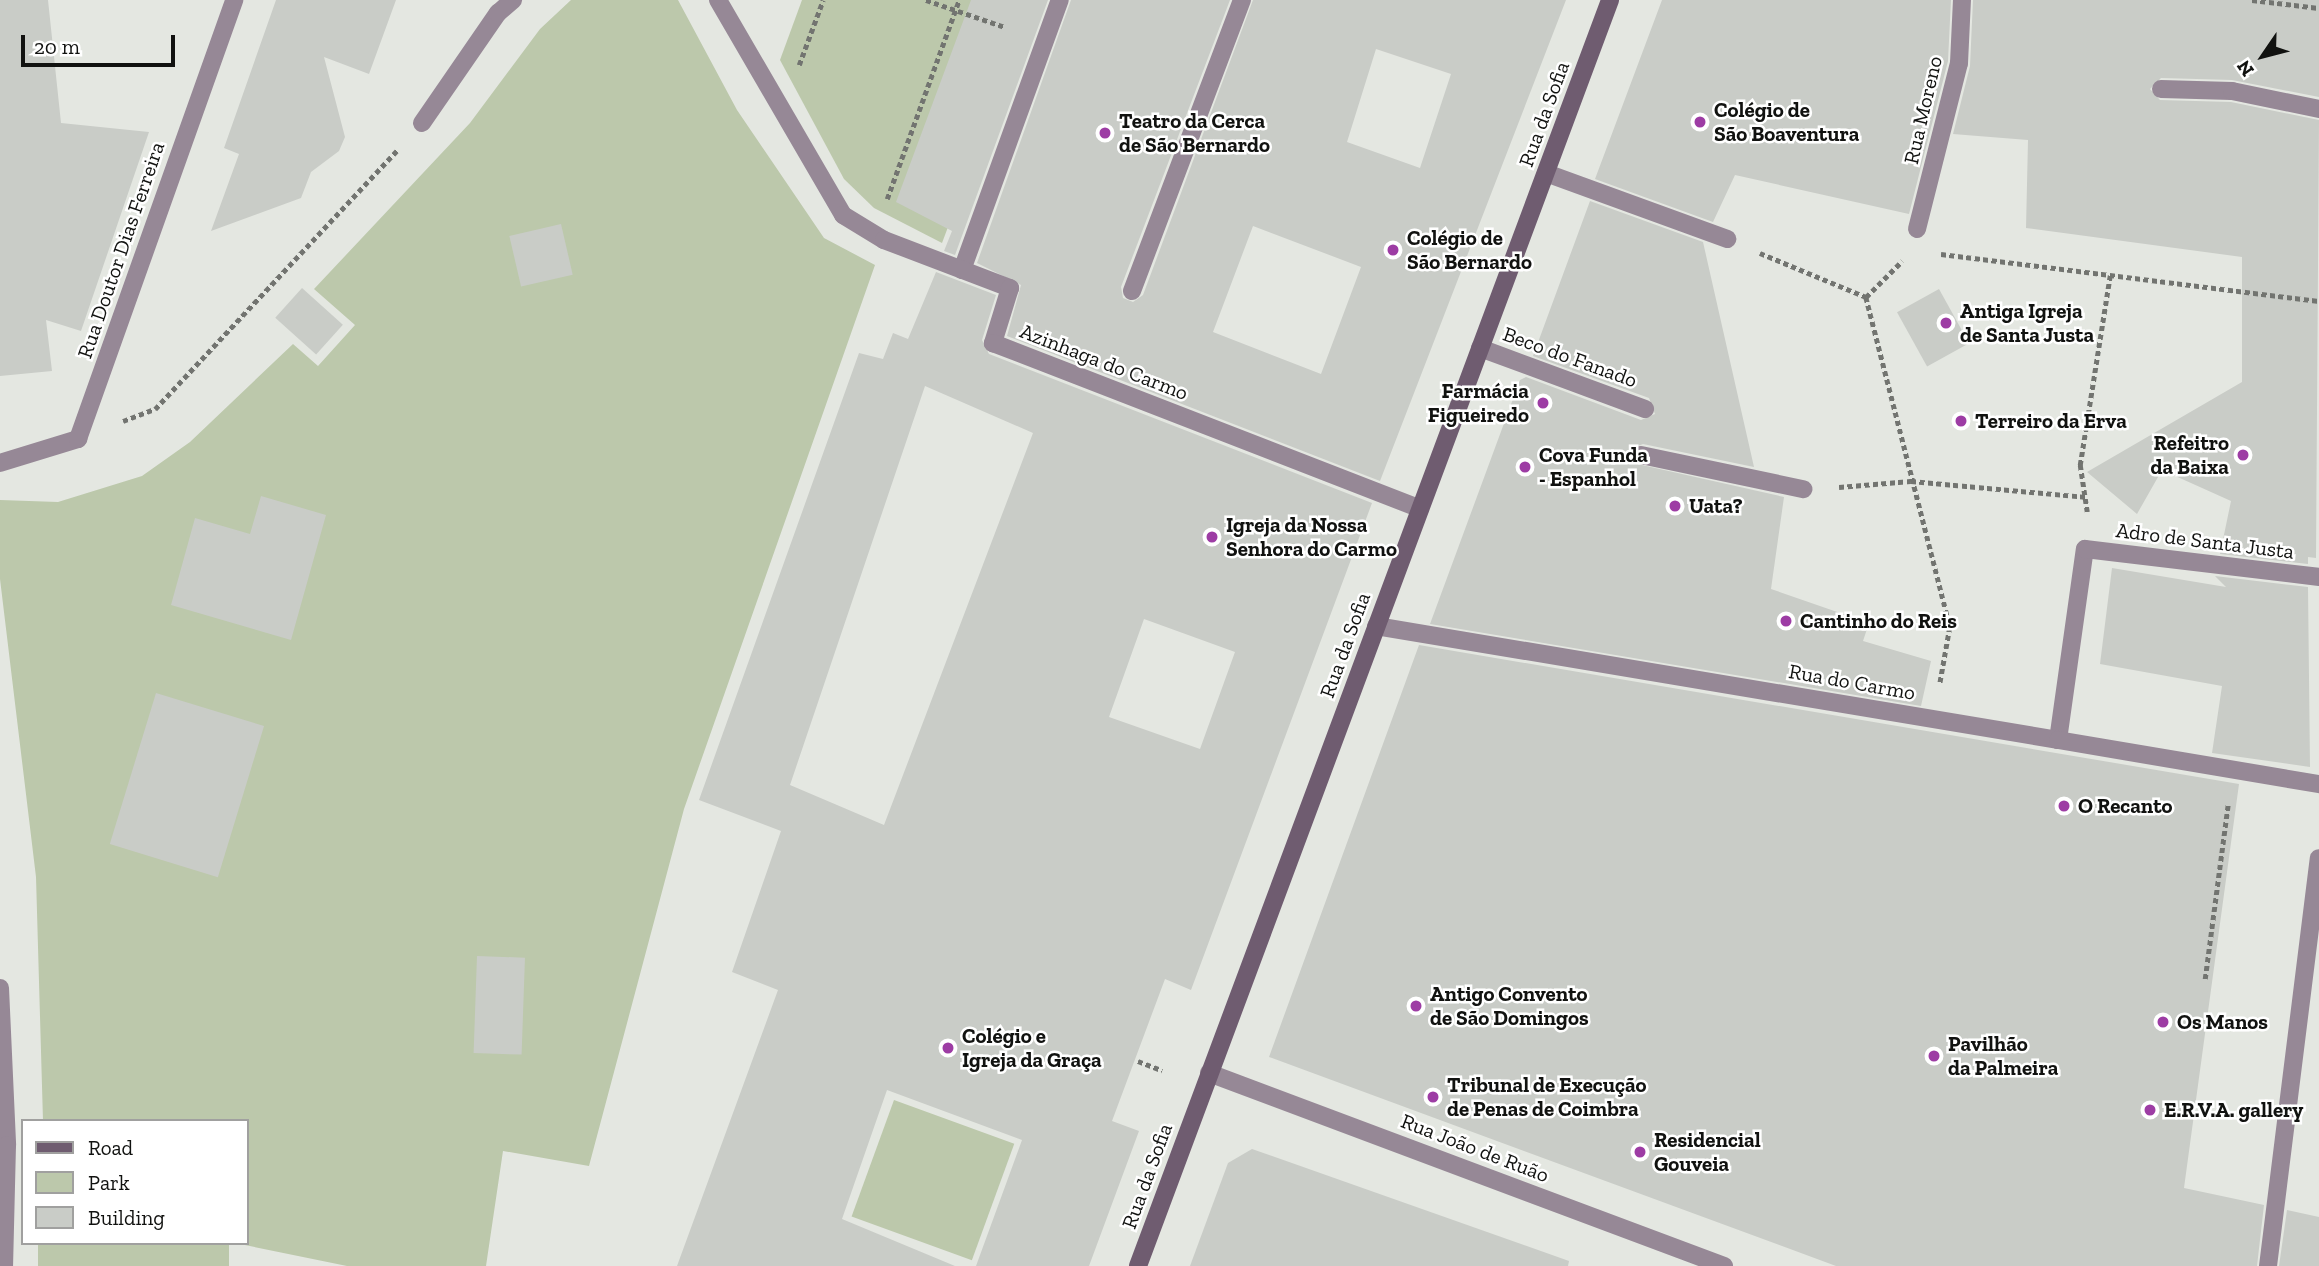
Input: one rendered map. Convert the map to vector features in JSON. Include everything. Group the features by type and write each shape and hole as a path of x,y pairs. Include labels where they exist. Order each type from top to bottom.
{"main road":[{"name":"Rua da Sofia","path":"1138,1266 1610,0"}],"street":[{"name":"Rua Doutor Dias Ferreira","path":"0,463 78,439 234,0"},
{"path":"422,123 498,13 513,0"},
{"name":"Azinhaga do Carmo","path":"718,0 842,215 884,240 1010,288 993,343 1099,377 1420,509"},
{"path":"962,270 1060,0"},
{"path":"1132,291 1242,0"},
{"name":"Rua Moreno","path":"1917,229 1959,64 1962,0"},
{"path":"2161,89 2232,91 2319,109"},
{"path":"1546,173 1727,239"},
{"name":"Beco do Fanado","path":"1480,348 1645,409"},
{"path":"1641,455 1803,489"},
{"path":"2058,740 2085,549"},
{"name":"Adro de Santa Justa","path":"2085,549 2319,577"},
{"name":"Rua do Carmo","path":"1376,626 2319,784"},
{"path":"2268,1266 2319,858"},
{"path":"0,988 4,1266"},
{"name":"Rua João de Ruão","path":"1209,1073 1691,1260 1724,1266"}],"path":[{"path":"796,72 823,0"},
{"path":"926,0 1005,27"},
{"path":"884,207 959,0"},
{"path":"2252,0 2319,8"},
{"path":"155,409 422,123"},
{"path":"1727,239 1866,298"},
{"path":"1866,298 1913,250"},
{"path":"1926,252 2319,300"},
{"path":"2085,549 2088,497 2080,465 2110,275"},
{"path":"1866,298 1950,627 1933,719"},
{"path":"1803,489 1911,481 2088,497"},
{"path":"2205,979 2230,791"},
{"path":"1138,1061 1162,1070"}],"green space":[{"path":"571,0 678,0 737,110 824,238 875,265 684,809 589,1166 503,1151 486,1266 347,1266 245,1245 248,1245 248,1119 43,1119 36,877 0,579 0,500 58,502 142,476 190,442 293,344 318,366 355,325 314,289 470,123 540,29"},
{"path":"802,0 1033,0 942,243 874,208 844,179 780,60"},
{"path":"894,1100 1014,1144 972,1260 852,1217"},
{"path":"38,1245 229,1245 229,1266 38,1266"}],"building":[{"path":"0,0 48,0 61,123 149,132 81,331 46,320 52,371 0,376"},
{"path":"276,0 396,0 369,74 324,57 345,137 339,151 311,172 301,198 211,231 239,154 224,148"},
{"path":"971,0 1048,0 955,255 944,251 952,231 896,202"},
{"name":"Colégio de São Bernardo","path":"1071,0 1230,0 1121,287 1123,298 1133,302 1143,295 1253,0 1566,0 1380,481 1007,336 1021,285 977,263","holes":["1376,49 1451,74 1420,168 1347,142","1253,226 1361,267 1321,374 1213,332"]},
{"path":"1662,0 1951,0 1948,61 1909,214 1735,175 1713,222 1595,179"},
{"path":"1973,0 2319,0 2319,97 2232,80 2161,78 2150,89 2160,100 2231,102 2319,120 2316,558 2308,557 2308,564 2220,554 2231,501 2162,470 2137,514 2087,472 2242,382 2242,257 2026,228 2028,140 1953,134 1970,66"},
{"path":"1590,201 1703,242 1754,467 1643,444 1632,448 1633,463 1784,497 1771,589 1869,623 1863,641 1931,661 1921,706 1430,624 1520,380 1526,377 1641,420 1655,414 1649,398 1533,356"},
{"path":"561,224 573,275 521,287 509,236"},
{"path":"936,272 996,295 982,340 989,354 1372,503 1191,990 1165,979 1112,1121 1139,1131 1089,1266 976,1266 1022,1140 887,1090 842,1219 955,1266 677,1266 778,990 732,972 781,831 699,800 859,353 883,359 893,333 908,339","holes":["925,386 1033,433 884,825 790,785","1144,619 1235,652 1200,749 1109,717"]},
{"path":"302,288 343,325 316,355 275,318"},
{"name":"Antiga Igreja de Santa Justa","path":"1939,289 1969,343 1927,366 1897,312"},
{"path":"261,496 326,515 291,640 171,605 195,518 250,534"},
{"path":"2112,568 2226,587 2215,576 2308,587 2310,767 2212,753 2222,686 2100,664"},
{"path":"1419,645 2239,784 2184,1188 2264,1205 2257,1266 1836,1266 1269,1057"},
{"path":"156,693 264,726 218,877 110,844"},
{"path":"477,956 525,958 522,1055 474,1053"},
{"path":"1252,1149 1569,1261 1568,1266 1190,1266 1228,1163"},
{"path":"2287,1210 2319,1217 2319,1266 2279,1266"}],"place":[{"name":"Colégio de São Boaventura","path":"1700,122"},
{"name":"Teatro da Cerca de São Bernardo","path":"1105,133"},
{"name":"Colégio de São Bernardo","path":"1393,250"},
{"name":"Antiga Igreja de Santa Justa","path":"1946,323"},
{"name":"Farmácia Figueiredo","path":"1543,403"},
{"name":"Terreiro da Erva","path":"1961,421"},
{"name":"Refeitro da Baixa","path":"2243,455"},
{"name":"Cova Funda - Espanhol","path":"1525,467"},
{"name":"Uata?","path":"1675,506"},
{"name":"Igreja da Nossa Senhora do Carmo","path":"1212,537"},
{"name":"Cantinho do Reis","path":"1786,621"},
{"name":"O Recanto","path":"2064,806"},
{"name":"Antigo Convento de São Domingos","path":"1416,1006"},
{"name":"Os Manos","path":"2163,1022"},
{"name":"Colégio e Igreja da Graça","path":"948,1048"},
{"name":"Pavilhão da Palmeira","path":"1934,1056"},
{"name":"Tribunal de Execução de Penas de Coimbra","path":"1433,1097"},
{"name":"E.R.V.A. gallery","path":"2150,1110"},
{"name":"Residencial Gouveia","path":"1640,1152"}]}
